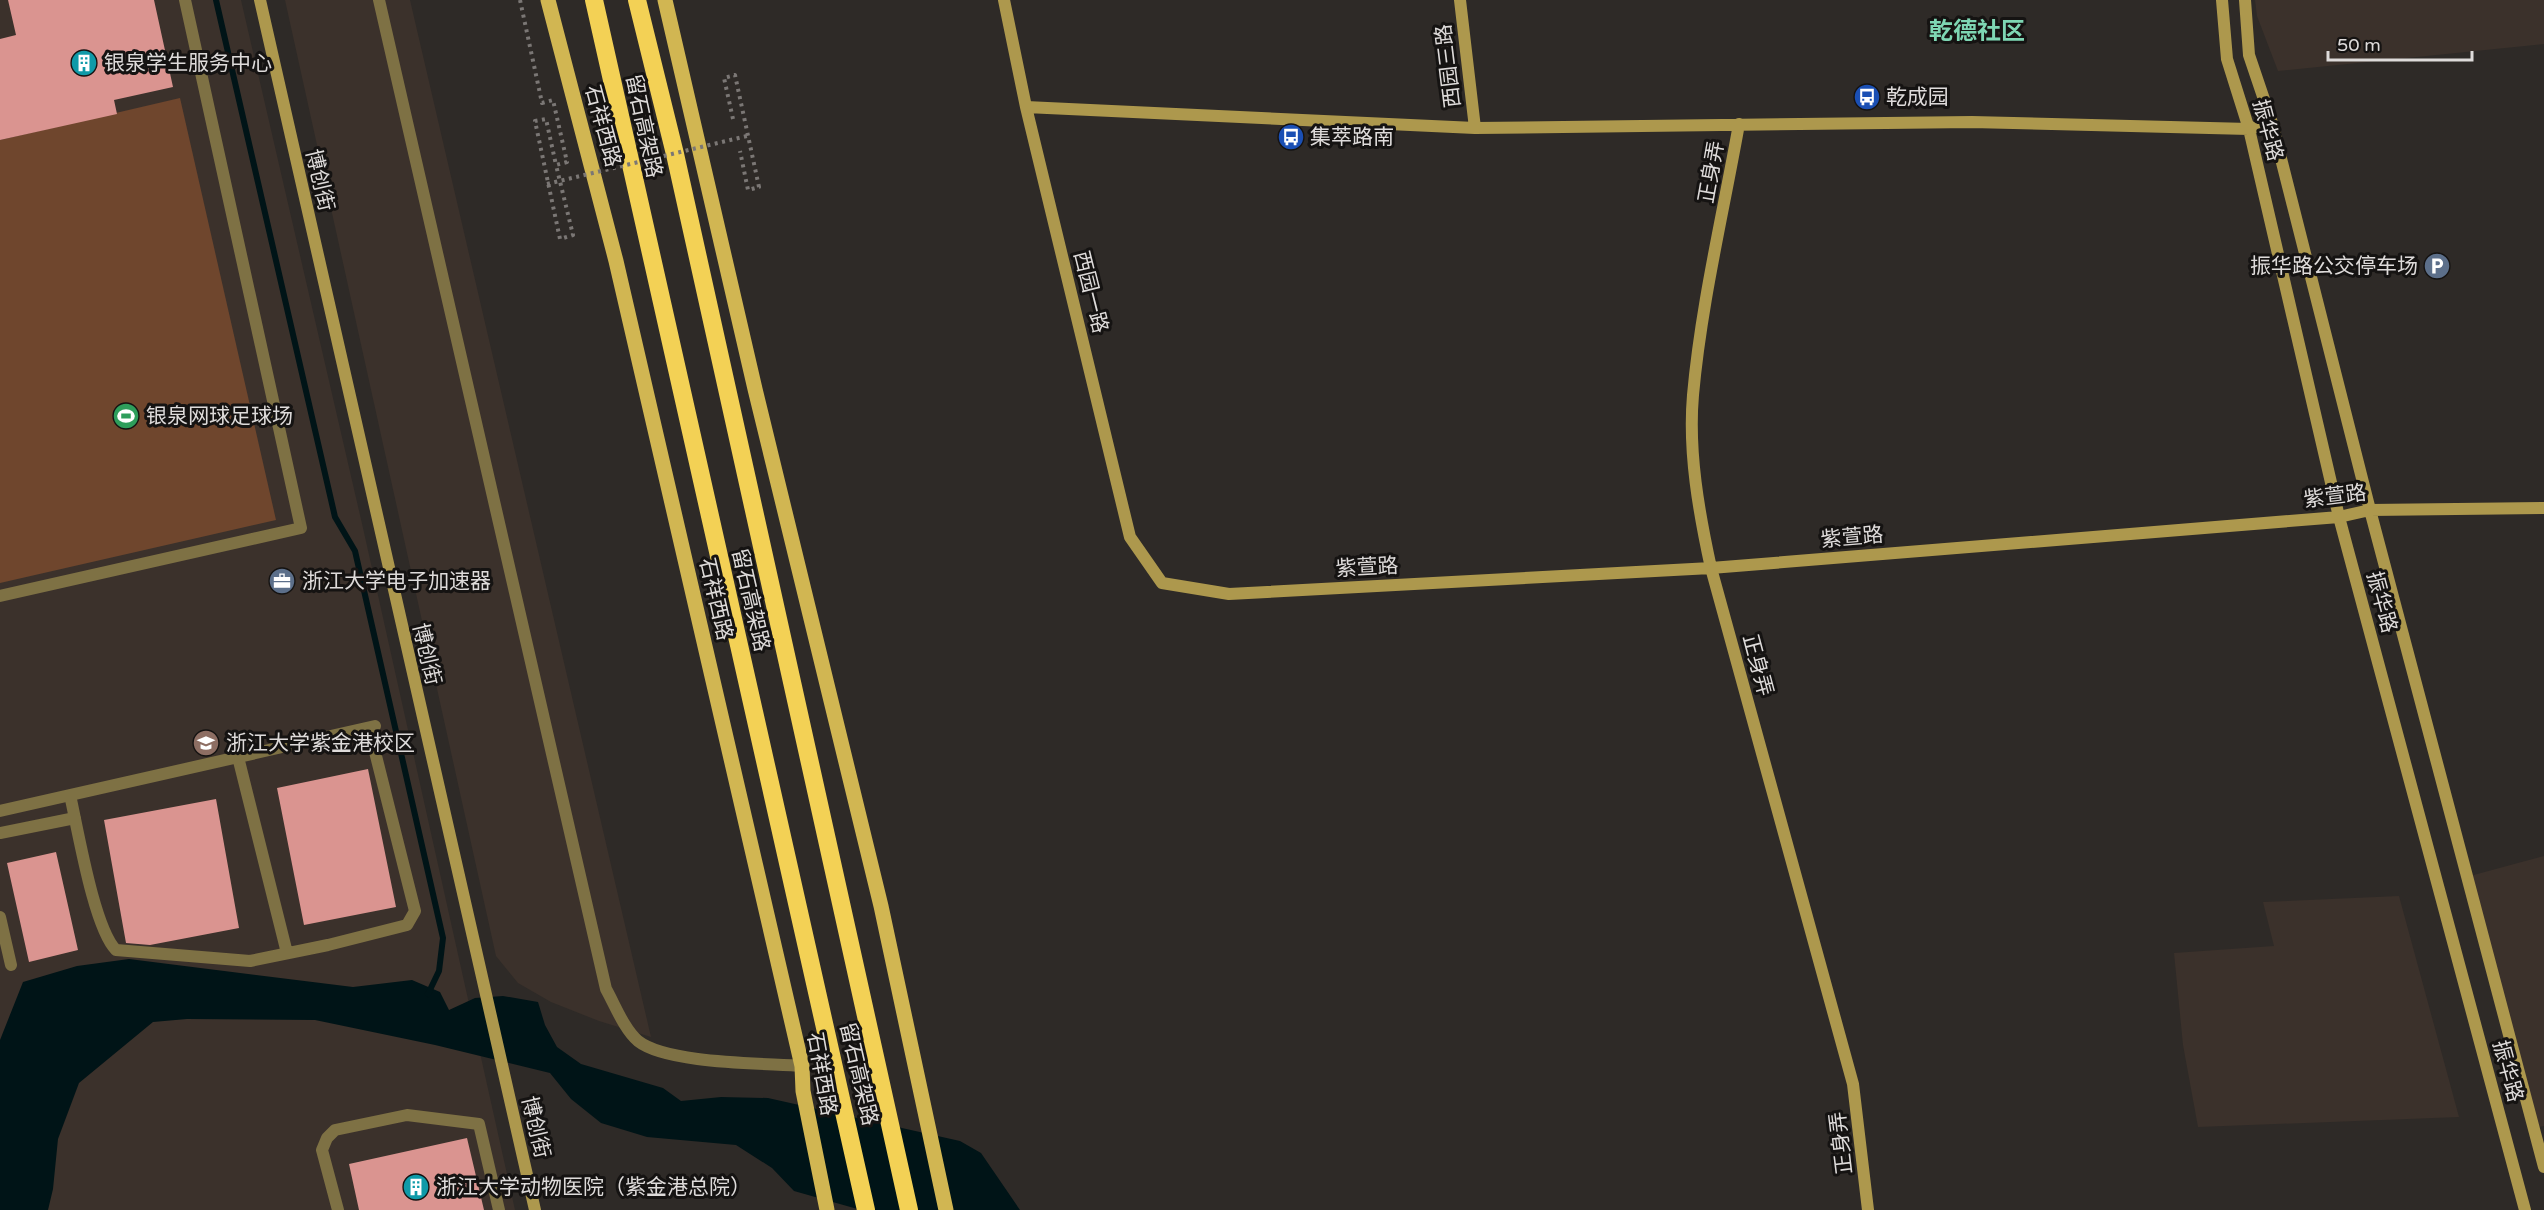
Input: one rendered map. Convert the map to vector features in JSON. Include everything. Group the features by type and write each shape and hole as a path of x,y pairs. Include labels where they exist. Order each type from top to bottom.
{"highway":[{"name":"留石高架路","path":"594,0 867,1210"},
{"name":"留石高架路","path":"638,0 675,154 909,1210"}],"main road":[{"name":"石祥西路","path":"548,0 616,261 802,1066 802,1091 827,1210"},
{"path":"665,0 754,389 880,906 946,1210"}],"street":[{"path":"0,596 301,528 185,0"},
{"name":"博创街","path":"260,0 468,924 535,1210"},
{"path":"379,0 606,989 637,1040 660,1053 681,1057 802,1066"},
{"name":"西园一路","path":"1004,0 1026,107 1130,537 1162,583"},
{"name":"西园三路","path":"1460,0 1475,128"},
{"name":"振华路","path":"2222,0 2227,59 2249,129 2339,517 2525,1210"},
{"name":"振华路","path":"2245,0 2249,54 2272,123 2370,510 2544,1167"},
{"path":"1026,107 1475,128 1972,122 2249,129 2272,123"},
{"name":"正身弄","path":"1739,124 1693,397 1694,451 1701,524 1711,568 1853,1084 1868,1210"},
{"name":"紫萱路","path":"1162,583 1228,594 1711,568 2339,517 2370,510 2544,508"},
{"path":"0,811 70,795 238,757 372,727 415,911 407,925 250,961 117,950 109,943 100,921 70,795"},
{"path":"238,757 287,953"},
{"path":"0,833 75,818"},
{"path":"0,917 11,965"},
{"path":"338,1210 322,1150 327,1138 335,1130 407,1115 480,1124 499,1210"}],"path":[{"path":"520,0 542,103 553,100 567,162 556,165"},
{"path":"733,119 724,78 735,75 759,187 748,189 740,151"},
{"path":"546,119 556,165 573,235 560,239 535,122 546,119"},
{"path":"547,184 747,136"}],"shaded area":[{"name":"浙江大学紫金港校区","path":"0,0 241,0 363,528 515,1210 0,1210"},
{"path":"285,0 410,0 651,1037 599,1021 551,1002 518,983 496,956"},
{"path":"2255,0 2544,0 2544,44 2278,71 2257,16"},
{"name":"银泉网球足球场","path":"180,98 276,520 0,583 0,140"},
{"path":"2544,856 2544,1126 2533,1128 2470,876"},
{"path":"2399,896 2459,1117 2198,1127 2183,1045 2174,953 2274,946 2263,902"},
{"path":"129,959 353,987 412,980 440,992 449,1010 475,998 503,996 538,1002 545,1025 557,1047 581,1064 663,1088 681,1101 721,1097 768,1098 960,1141 981,1153 1020,1210 861,1210 794,1191 772,1168 736,1145 647,1137 601,1123 571,1099 550,1073 435,1045 315,1020 187,1019 153,1022 79,1083 58,1139 53,1189 48,1210 0,1210 0,1040 23,982 77,966"}],"building":[{"name":"银泉学生服务中心","path":"8,0 154,0 173,87 114,100 117,114 0,140 0,39 16,35"},
{"path":"368,769 396,907 304,925 277,788"},
{"path":"216,799 239,928 150,945 126,943 104,820"},
{"path":"56,852 78,950 29,962 7,863"},
{"name":"浙江大学动物医院（紫金港总院）","path":"467,1138 484,1210 359,1210 349,1164"}],"waterway":[{"path":"216,0 335,517 355,551 443,938 439,971 428,994"}],"place":[{"name":"银泉学生服务中心","path":"84,63"},
{"name":"乾成园","path":"1867,97"},
{"name":"集萃路南","path":"1291,137"},
{"name":"振华路公交停车场","path":"2437,266"},
{"name":"银泉网球足球场","path":"126,416"},
{"name":"浙江大学电子加速器","path":"282,581"},
{"name":"浙江大学紫金港校区","path":"206,743"},
{"name":"浙江大学动物医院（紫金港总院）","path":"416,1187"}],"district":[{"name":"乾德社区","path":"1977,31"}]}
